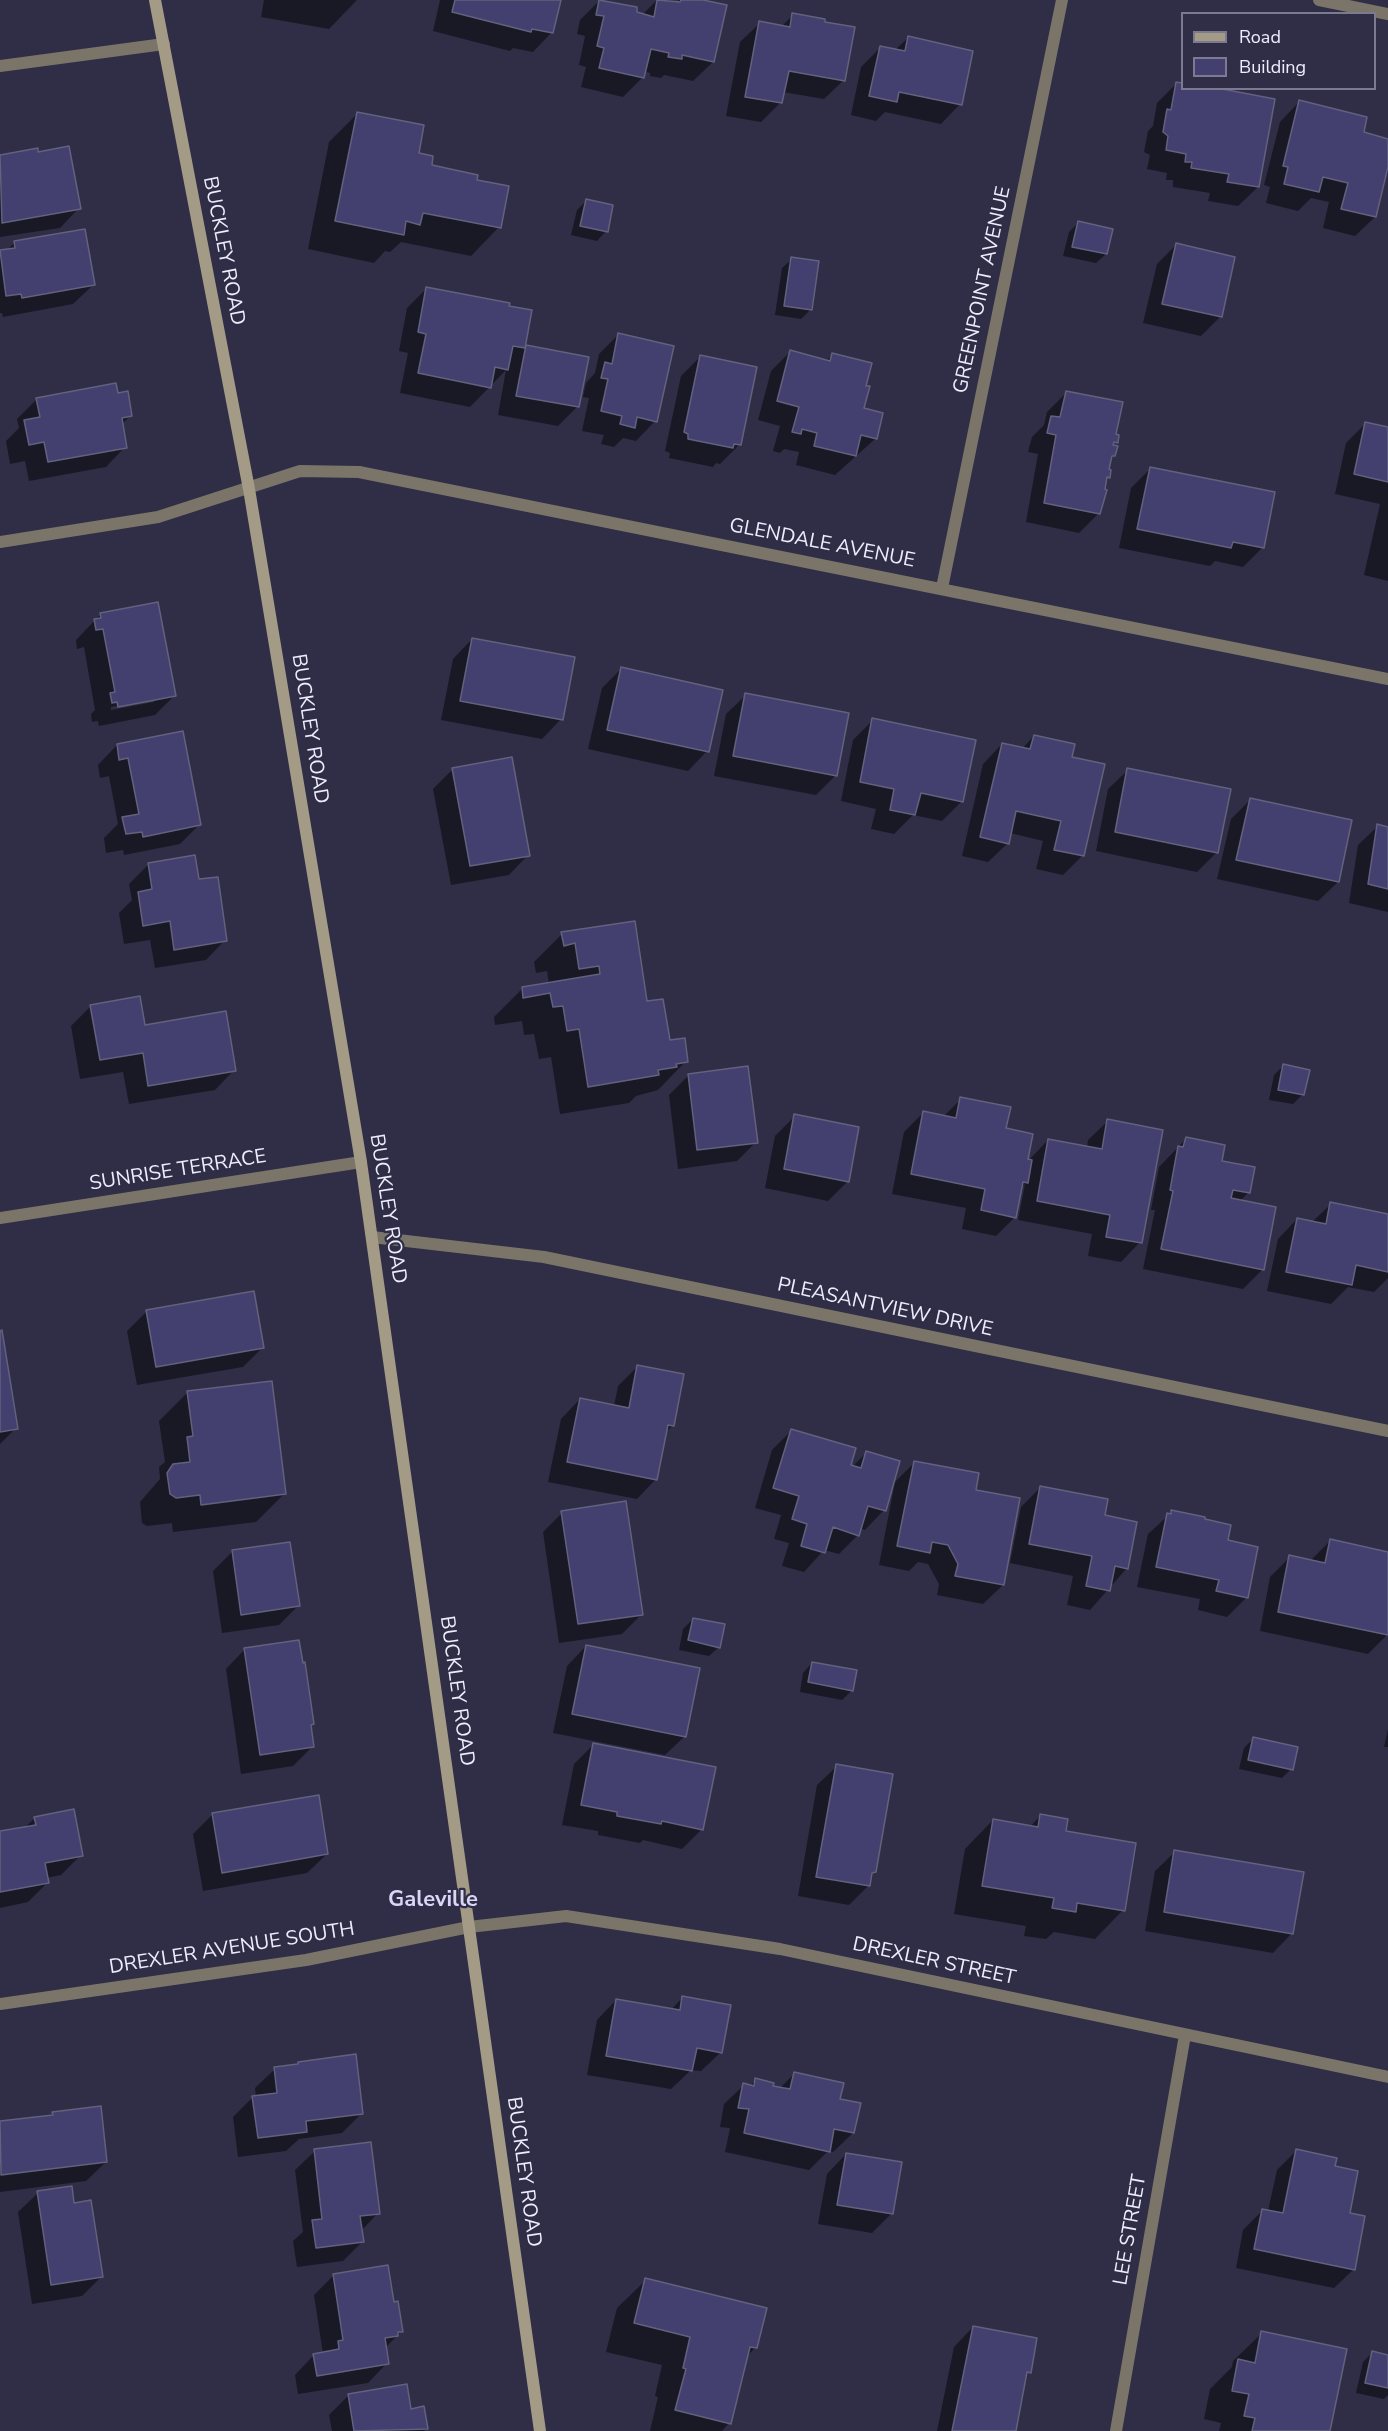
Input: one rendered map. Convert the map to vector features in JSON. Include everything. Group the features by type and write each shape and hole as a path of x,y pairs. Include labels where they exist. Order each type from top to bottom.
{"street":[{"name":"BUCKLEY ROAD","path":"156,0 249,489 361,1162 540,2431"},
{"name":"GREENPOINT AVENUE","path":"942,588 1062,0"},
{"path":"1319,0 1388,14"},
{"path":"0,66 164,44"},
{"name":"GLENDALE AVENUE","path":"0,542 158,517 300,471 359,472 1388,679"},
{"name":"SUNRISE TERRACE","path":"0,1218 361,1162"},
{"name":"PLEASANTVIEW DRIVE","path":"372,1237 544,1257 1388,1431"},
{"name":"DREXLER STREET","path":"469,1927 566,1916 780,1949 1388,2076"},
{"name":"DREXLER AVENUE SOUTH","path":"0,2004 306,1960 469,1927"},
{"name":"LEE STREET","path":"1116,2431 1185,2035"}],"building":[{"path":"455,0 561,0 553,33 532,29 531,32 452,12"},
{"path":"599,0 637,7 637,12 654,17 657,0 680,2 681,0 703,0 727,5 714,62 682,55 682,59 668,57 669,53 651,49 644,78 599,68 604,48 597,46 604,16 596,15"},
{"path":"792,13 855,27 845,81 789,71 782,103 745,97 759,21 790,27"},
{"path":"908,36 973,51 962,105 899,92 897,102 869,96 880,46 905,51"},
{"path":"1176,82 1181,83 1181,90 1228,90 1275,99 1259,187 1227,182 1229,174 1191,168 1192,162 1185,162 1186,154 1166,150 1168,136 1163,132 1167,109 1171,110"},
{"path":"1299,100 1367,117 1364,132 1388,139 1388,167 1376,217 1341,209 1348,183 1323,177 1319,192 1284,184 1288,167 1283,166"},
{"path":"357,112 424,125 419,153 433,156 432,165 478,175 477,180 509,186 501,228 423,213 420,225 406,221 404,235 335,221"},
{"path":"69,146 81,209 2,223 0,155 38,148 38,152"},
{"path":"586,199 613,205 608,232 580,226"},
{"path":"1078,221 1113,229 1107,254 1072,247"},
{"path":"85,229 95,285 22,298 21,294 6,296 0,250 15,248 14,241"},
{"path":"1176,243 1235,257 1222,317 1162,304"},
{"path":"791,257 819,261 812,310 784,306"},
{"path":"426,287 510,303 509,306 532,310 525,348 513,346 508,370 495,367 491,388 418,373 426,334 418,332"},
{"path":"618,333 674,346 657,422 637,417 635,428 620,424 622,416 601,411 608,379 601,378 605,362 612,364"},
{"path":"526,345 589,357 579,407 516,396"},
{"path":"790,350 830,361 832,353 872,363 866,386 870,386 864,408 883,413 877,439 861,435 856,456 814,446 817,433 802,429 801,434 792,432 799,407 777,401"},
{"path":"700,355 757,367 741,445 734,444 733,448 688,439 688,434 684,432"},
{"path":"116,383 118,393 128,391 132,416 122,418 127,448 48,462 44,442 29,445 24,420 40,417 36,398"},
{"path":"1066,391 1123,402 1116,434 1119,435 1118,443 1114,442 1113,445 1118,446 1115,456 1112,456 1109,469 1111,470 1110,478 1107,477 1105,489 1107,490 1100,514 1044,503 1056,435 1047,433 1051,416 1060,417"},
{"path":"1365,422 1388,427 1388,482 1354,474"},
{"path":"1150,467 1275,492 1264,548 1233,542 1231,548 1137,529"},
{"path":"158,602 176,696 118,707 117,702 112,703 110,693 115,692 103,629 96,630 94,619 101,618 100,613"},
{"path":"472,638 575,657 563,720 460,701"},
{"path":"621,667 723,690 709,752 607,730"},
{"path":"745,693 849,713 837,776 733,756"},
{"path":"872,718 976,740 963,802 921,793 915,815 890,810 894,789 860,782"},
{"path":"183,731 201,825 143,837 142,832 126,834 122,817 139,814 128,758 119,760 117,744"},
{"path":"1034,735 1075,744 1072,757 1105,764 1084,856 1054,850 1061,821 1016,811 1009,844 980,837 1002,743 1030,749"},
{"path":"512,757 530,856 470,866 452,768"},
{"path":"1127,768 1231,789 1218,853 1115,832"},
{"path":"1250,798 1352,820 1339,882 1236,860"},
{"path":"1377,824 1388,827 1388,889 1368,884"},
{"path":"195,855 199,879 218,877 227,941 174,950 170,921 143,926 138,892 152,889 148,863"},
{"path":"635,921 647,1001 663,999 670,1040 685,1038 688,1062 676,1064 677,1067 658,1070 659,1075 588,1087 579,1029 567,1031 563,1006 553,1007 550,993 523,998 522,987 600,974 599,966 579,969 575,943 564,946 561,932"},
{"path":"140,996 145,1025 226,1011 236,1071 148,1086 143,1053 100,1060 90,1005"},
{"path":"1283,1064 1310,1070 1304,1095 1278,1090"},
{"path":"748,1066 758,1143 697,1150 688,1074"},
{"path":"960,1097 1011,1107 1006,1128 1033,1134 1028,1159 1032,1160 1028,1183 1023,1182 1016,1218 981,1210 985,1189 911,1174 923,1111 956,1118"},
{"path":"794,1114 859,1127 849,1182 784,1169"},
{"path":"1107,1119 1163,1130 1142,1243 1106,1237 1110,1215 1037,1201 1048,1139 1102,1149"},
{"path":"1186,1137 1225,1145 1222,1161 1255,1167 1250,1193 1233,1190 1231,1198 1276,1207 1264,1270 1161,1249 1173,1191 1170,1190 1178,1146 1183,1147"},
{"path":"1330,1202 1388,1214 1388,1272 1356,1265 1352,1285 1286,1272 1297,1218 1326,1224"},
{"path":"254,1291 264,1348 156,1367 146,1310"},
{"path":"2,1330 18,1429 0,1432 0,1331"},
{"path":"637,1365 684,1374 674,1426 668,1425 657,1480 567,1462 580,1398 629,1408"},
{"path":"272,1381 286,1494 201,1505 200,1495 176,1498 170,1494 167,1473 173,1464 190,1462 187,1437 193,1436 187,1391"},
{"path":"791,1429 856,1448 851,1465 861,1468 866,1451 900,1461 886,1511 868,1506 859,1536 833,1527 825,1553 801,1546 807,1524 792,1519 799,1496 773,1488"},
{"path":"914,1461 979,1473 976,1490 1020,1498 1004,1585 955,1576 958,1564 948,1545 932,1542 930,1553 897,1546"},
{"path":"1040,1486 1108,1499 1105,1515 1137,1522 1128,1569 1115,1566 1110,1591 1086,1586 1092,1556 1029,1544"},
{"path":"626,1501 643,1615 578,1624 561,1511"},
{"path":"1171,1510 1231,1525 1228,1540 1258,1547 1248,1598 1216,1591 1219,1580 1156,1567 1167,1513 1171,1514"},
{"path":"1330,1539 1388,1552 1388,1635 1278,1612 1289,1555 1325,1563"},
{"path":"290,1542 300,1606 241,1615 232,1550"},
{"path":"693,1618 725,1624 720,1648 688,1640"},
{"path":"299,1640 303,1663 305,1662 314,1724 311,1725 314,1747 260,1755 244,1648"},
{"path":"586,1645 700,1668 686,1737 572,1714"},
{"path":"812,1662 857,1670 853,1691 808,1682"},
{"path":"1253,1737 1298,1747 1293,1770 1248,1760"},
{"path":"593,1743 716,1767 703,1830 662,1821 661,1824 617,1816 617,1812 581,1805"},
{"path":"836,1764 893,1774 876,1872 872,1873 870,1886 816,1877"},
{"path":"319,1795 328,1854 222,1873 212,1813"},
{"path":"74,1809 83,1856 45,1863 49,1883 0,1892 0,1831 36,1825 34,1817"},
{"path":"1040,1814 1068,1819 1066,1831 1136,1843 1125,1911 1077,1903 1076,1912 1052,1908 1054,1898 982,1886 993,1819 1038,1827"},
{"path":"1174,1850 1304,1872 1293,1934 1164,1912"},
{"path":"682,1996 731,2005 722,2053 697,2048 692,2071 606,2056 616,1999 680,2010"},
{"path":"356,2054 363,2114 306,2121 307,2132 258,2138 252,2096 277,2093 274,2067"},
{"path":"794,2072 844,2083 840,2099 861,2103 854,2133 834,2129 830,2152 744,2133 749,2109 738,2108 743,2083 754,2086 755,2078 774,2083 773,2086 790,2089"},
{"path":"101,2106 107,2162 1,2175 0,2121 53,2115 52,2112"},
{"path":"371,2142 380,2214 360,2216 364,2242 316,2248 312,2220 322,2219 314,2149"},
{"path":"1296,2149 1337,2158 1335,2166 1358,2171 1350,2213 1365,2216 1355,2270 1254,2249 1262,2209 1283,2213"},
{"path":"846,2153 902,2162 893,2214 837,2205"},
{"path":"72,2186 74,2203 91,2200 103,2277 51,2285 37,2191"},
{"path":"388,2265 394,2302 398,2301 403,2332 398,2332 398,2336 385,2338 389,2364 317,2376 313,2354 339,2349 338,2341 343,2340 333,2274"},
{"path":"645,2278 767,2308 757,2348 750,2347 731,2424 675,2410 686,2369 683,2368 690,2337 634,2323"},
{"path":"973,2326 1037,2338 1031,2373 1027,2372 1016,2431 952,2431"},
{"path":"1261,2331 1347,2349 1330,2431 1252,2431 1255,2418 1244,2416 1249,2394 1232,2391 1238,2359 1255,2363"},
{"path":"1372,2351 1388,2355 1388,2388 1365,2383"},
{"path":"407,2384 411,2409 424,2406 428,2429 354,2431 348,2394"}],"district":[{"name":"Galeville","path":"433,1901"}]}
